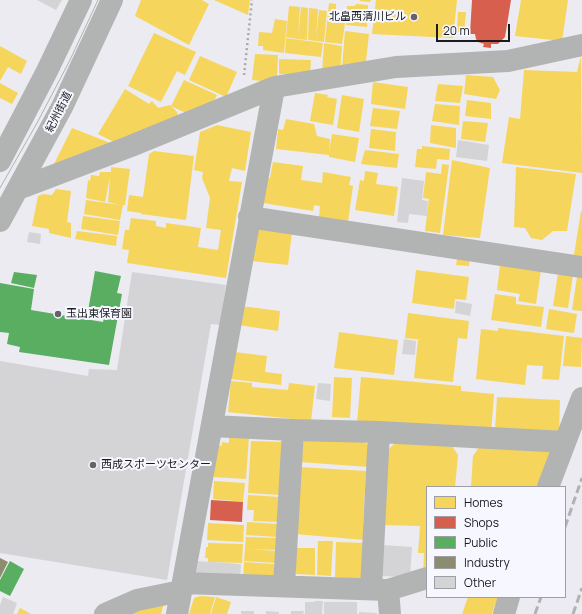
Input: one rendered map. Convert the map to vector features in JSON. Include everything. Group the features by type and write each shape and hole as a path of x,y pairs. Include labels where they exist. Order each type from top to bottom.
{"street":[{"path":"0,161 47,71 81,0"},
{"name":"紀州街道","path":"0,221 62,107 112,0"},
{"path":"18,189 131,146 274,88 396,67 508,61 582,45"},
{"path":"177,614 274,88"},
{"path":"249,217 582,267"},
{"path":"548,486 582,398"},
{"path":"212,426 378,432 565,442"},
{"path":"284,586 293,430"},
{"path":"378,432 379,590 390,614"},
{"path":"105,614 137,600 182,587 284,586 379,590 426,578"},
{"path":"504,614 509,598"}],"path":[{"path":"240,101 252,0"}],"building: Homes":[{"path":"141,0 202,0 209,4 189,45 135,16"},
{"path":"214,0 250,0 248,15"},
{"path":"360,0 371,0 370,2"},
{"name":"北畠西清川ビル","path":"376,0 457,0 453,38 372,34"},
{"path":"521,0 568,0 562,41 515,36"},
{"path":"329,3 336,4 336,14 346,16 342,44 325,42"},
{"path":"356,4 368,5 367,27 346,25 347,6 355,6"},
{"path":"289,6 300,7 298,39 286,37"},
{"path":"301,7 308,8 307,40 298,39"},
{"path":"309,8 318,9 316,41 308,40"},
{"path":"319,10 327,11 324,42 316,41"},
{"path":"458,12 466,12 464,32 457,32"},
{"path":"275,19 287,21 284,53 263,50 263,46 258,46 259,32 272,33"},
{"path":"345,31 369,34 365,70 342,68"},
{"path":"154,33 196,52 185,75 177,71 161,102 128,86"},
{"path":"286,38 323,43 321,57 285,53"},
{"path":"324,43 342,46 340,73 322,72"},
{"path":"0,46 27,61 21,74 8,67 0,81"},
{"path":"255,54 278,55 277,79 270,82 252,80"},
{"path":"200,56 237,72 226,97 189,80"},
{"path":"581,56 582,173 502,163 509,117 520,119 524,70 577,72"},
{"path":"279,59 311,60 310,76 279,74"},
{"path":"466,75 493,77 500,90 496,99 464,94"},
{"path":"184,80 217,95 210,110 190,115 171,106"},
{"path":"373,82 408,87 405,109 371,104"},
{"path":"0,83 18,93 12,104 0,98"},
{"path":"438,84 463,86 460,103 435,101"},
{"path":"125,89 149,104 152,101 158,108 170,105 177,112 179,119 120,145 98,134"},
{"path":"315,93 328,95 327,97 337,99 333,125 310,121"},
{"path":"342,95 364,99 359,132 337,128"},
{"path":"467,100 491,103 491,119 465,116"},
{"path":"435,104 460,106 459,125 432,121"},
{"path":"373,108 400,111 397,129 370,126"},
{"path":"286,119 314,124 317,136 330,139 329,152 332,134 359,138 355,162 329,157 329,155 276,149 278,129 283,130"},
{"path":"463,121 488,123 485,142 461,139"},
{"path":"217,125 251,132 245,171 232,168 229,181 242,182 226,278 127,263 129,250 122,249 125,230 129,230 131,218 156,221 156,226 166,228 166,223 201,228 198,247 218,250 221,230 206,228 210,198 202,178 203,172 194,170 200,132"},
{"path":"431,125 456,128 456,148 430,143"},
{"path":"72,128 118,146 48,176"},
{"path":"371,129 396,132 395,151 369,148"},
{"path":"422,146 450,149 449,160 437,159 436,169 415,167 417,149 422,149"},
{"path":"365,150 399,154 397,168 361,164"},
{"path":"154,151 194,156 186,220 127,211 129,195 143,197 149,154"},
{"path":"452,160 490,168 480,238 443,235"},
{"path":"273,162 303,166 301,180 322,183 323,172 351,177 349,185 353,186 348,222 319,217 320,206 314,205 313,211 263,203 265,179 270,178"},
{"path":"442,164 449,165 440,233 425,231 429,199 423,198 426,172 441,174"},
{"path":"111,167 130,169 125,205 123,205 120,220 84,214 86,200 120,205 108,202 110,177 105,202 86,198 88,180 90,181 91,175 99,176 100,172 111,172"},
{"path":"516,167 576,174 567,231 553,231 542,240 531,238 525,228 514,227"},
{"path":"365,171 378,173 376,184 398,187 394,216 355,210 360,180 364,181"},
{"path":"56,189 71,191 67,222 71,223 71,238 49,233 49,229 32,226 38,196 43,194 52,195"},
{"path":"582,211 582,256 574,255"},
{"path":"83,216 120,221 118,235 81,229"},
{"path":"255,228 292,232 288,265 251,261"},
{"path":"77,231 117,236 116,246 75,239"},
{"path":"458,254 470,256 469,266 456,265"},
{"path":"500,265 541,270 536,304 518,301 520,294 497,290"},
{"path":"416,270 469,277 466,300 455,299 454,309 412,303"},
{"path":"558,273 573,275 568,308 553,306"},
{"path":"577,277 582,278 582,311 572,310"},
{"path":"495,294 516,297 516,304 544,307 541,327 491,320"},
{"path":"241,306 280,311 278,331 239,325"},
{"path":"549,309 577,314 574,333 546,329"},
{"path":"408,313 469,321 467,339 458,338 453,382 414,378 418,340 423,340 405,338"},
{"path":"498,328 564,336 559,380 542,379 543,366 527,365 525,385 476,379 481,329 498,331"},
{"path":"339,332 398,340 394,375 334,368"},
{"path":"566,336 582,338 581,367 563,366"},
{"path":"234,352 267,356 265,372 282,374 281,385 231,379"},
{"path":"334,377 352,378 350,418 332,417"},
{"path":"361,377 461,386 461,391 494,394 491,434 357,423"},
{"path":"231,381 252,383 252,387 288,390 289,383 315,386 311,421 228,412"},
{"path":"497,397 560,400 559,434 495,431"},
{"path":"229,434 249,437 246,479 213,477 218,445 222,446 222,442 229,443"},
{"path":"309,437 364,441 370,448 369,467 299,462 301,444"},
{"path":"251,441 283,442 280,495 248,493"},
{"path":"395,443 452,446 458,455 455,486 426,486 426,576 423,577 424,553 418,553 420,526 382,525 387,451"},
{"path":"479,447 553,452 538,486 471,486 473,456"},
{"path":"299,467 366,471 363,525 365,526 365,540 295,534"},
{"path":"214,481 245,483 243,502 213,499"},
{"path":"248,495 280,497 278,522 253,521 254,510 247,510"},
{"path":"247,522 277,524 277,537 246,535"},
{"path":"208,523 244,525 243,542 207,540"},
{"path":"246,537 277,538 276,550 249,549 276,551 275,563 244,561"},
{"path":"318,541 333,541 331,576 317,575"},
{"path":"336,542 367,543 364,579 335,577"},
{"path":"208,543 243,544 242,563 208,562 208,558 205,558"},
{"path":"296,548 315,548 315,575 296,574"},
{"path":"244,562 274,564 274,576 243,579"},
{"path":"200,596 215,597 210,614 189,614 194,598"},
{"path":"216,597 231,602 227,614 211,614"},
{"path":"468,598 501,598 498,605 495,604 492,614 462,614"},
{"path":"165,600 161,614 117,614"},
{"path":"20,608 31,614 17,614"}],"building: Shops":[{"path":"472,0 511,0 505,37 498,44 491,44 491,48 483,47 484,44 478,42 475,34 470,34"},
{"path":"211,500 243,502 242,522 210,520"}],"building: Public":[{"path":"95,271 121,276 117,293 122,294 109,365 19,352 20,347 7,344 9,333 0,332 0,283 34,289 31,310 103,322 105,313 88,311"},
{"path":"14,272 37,275 34,288 11,283"},
{"path":"10,561 24,569 10,596 0,591 0,580"}],"building: Industry":[{"path":"0,558 8,562 0,578"}],"building: Other":[{"path":"37,0 62,0 56,10"},
{"path":"458,140 489,145 487,161 456,157"},
{"path":"402,178 424,181 422,200 428,201 427,216 409,214 408,223 397,222"},
{"path":"29,232 41,234 40,244 27,242"},
{"name":"西成スポーツセンター","path":"132,272 226,285 220,325 211,324 167,580 0,553 0,361 88,376 89,369 117,370"},
{"path":"456,301 472,304 470,316 455,313"},
{"path":"404,339 416,341 415,355 402,354"},
{"path":"318,383 331,384 330,401 316,399"},
{"path":"383,545 412,547 410,577 381,576"},
{"path":"196,561 241,564 240,582 194,575"},
{"path":"3,597 17,603 13,614 0,614 0,605"},
{"path":"323,601 322,614 305,614 305,602"},
{"path":"324,602 357,602 357,614 324,614"},
{"path":"241,611 254,611 254,614 241,614"},
{"path":"266,611 279,612 279,614 266,614"},
{"path":"291,611 304,611 303,614 291,614"},
{"path":"359,612 377,613 377,614 359,614"}],"tram line":[{"path":"0,188 37,123 70,60 98,0"},
{"path":"0,207 61,106 111,0"}],"railway":[{"path":"566,524 582,478"},
{"path":"573,614 582,588"},
{"path":"535,614 541,598"}],"place":[{"name":"北畠西清川ビル","path":"414,17"},
{"name":"玉出東保育園","path":"58,314"},
{"name":"西成スポーツセンター","path":"93,465"}]}
